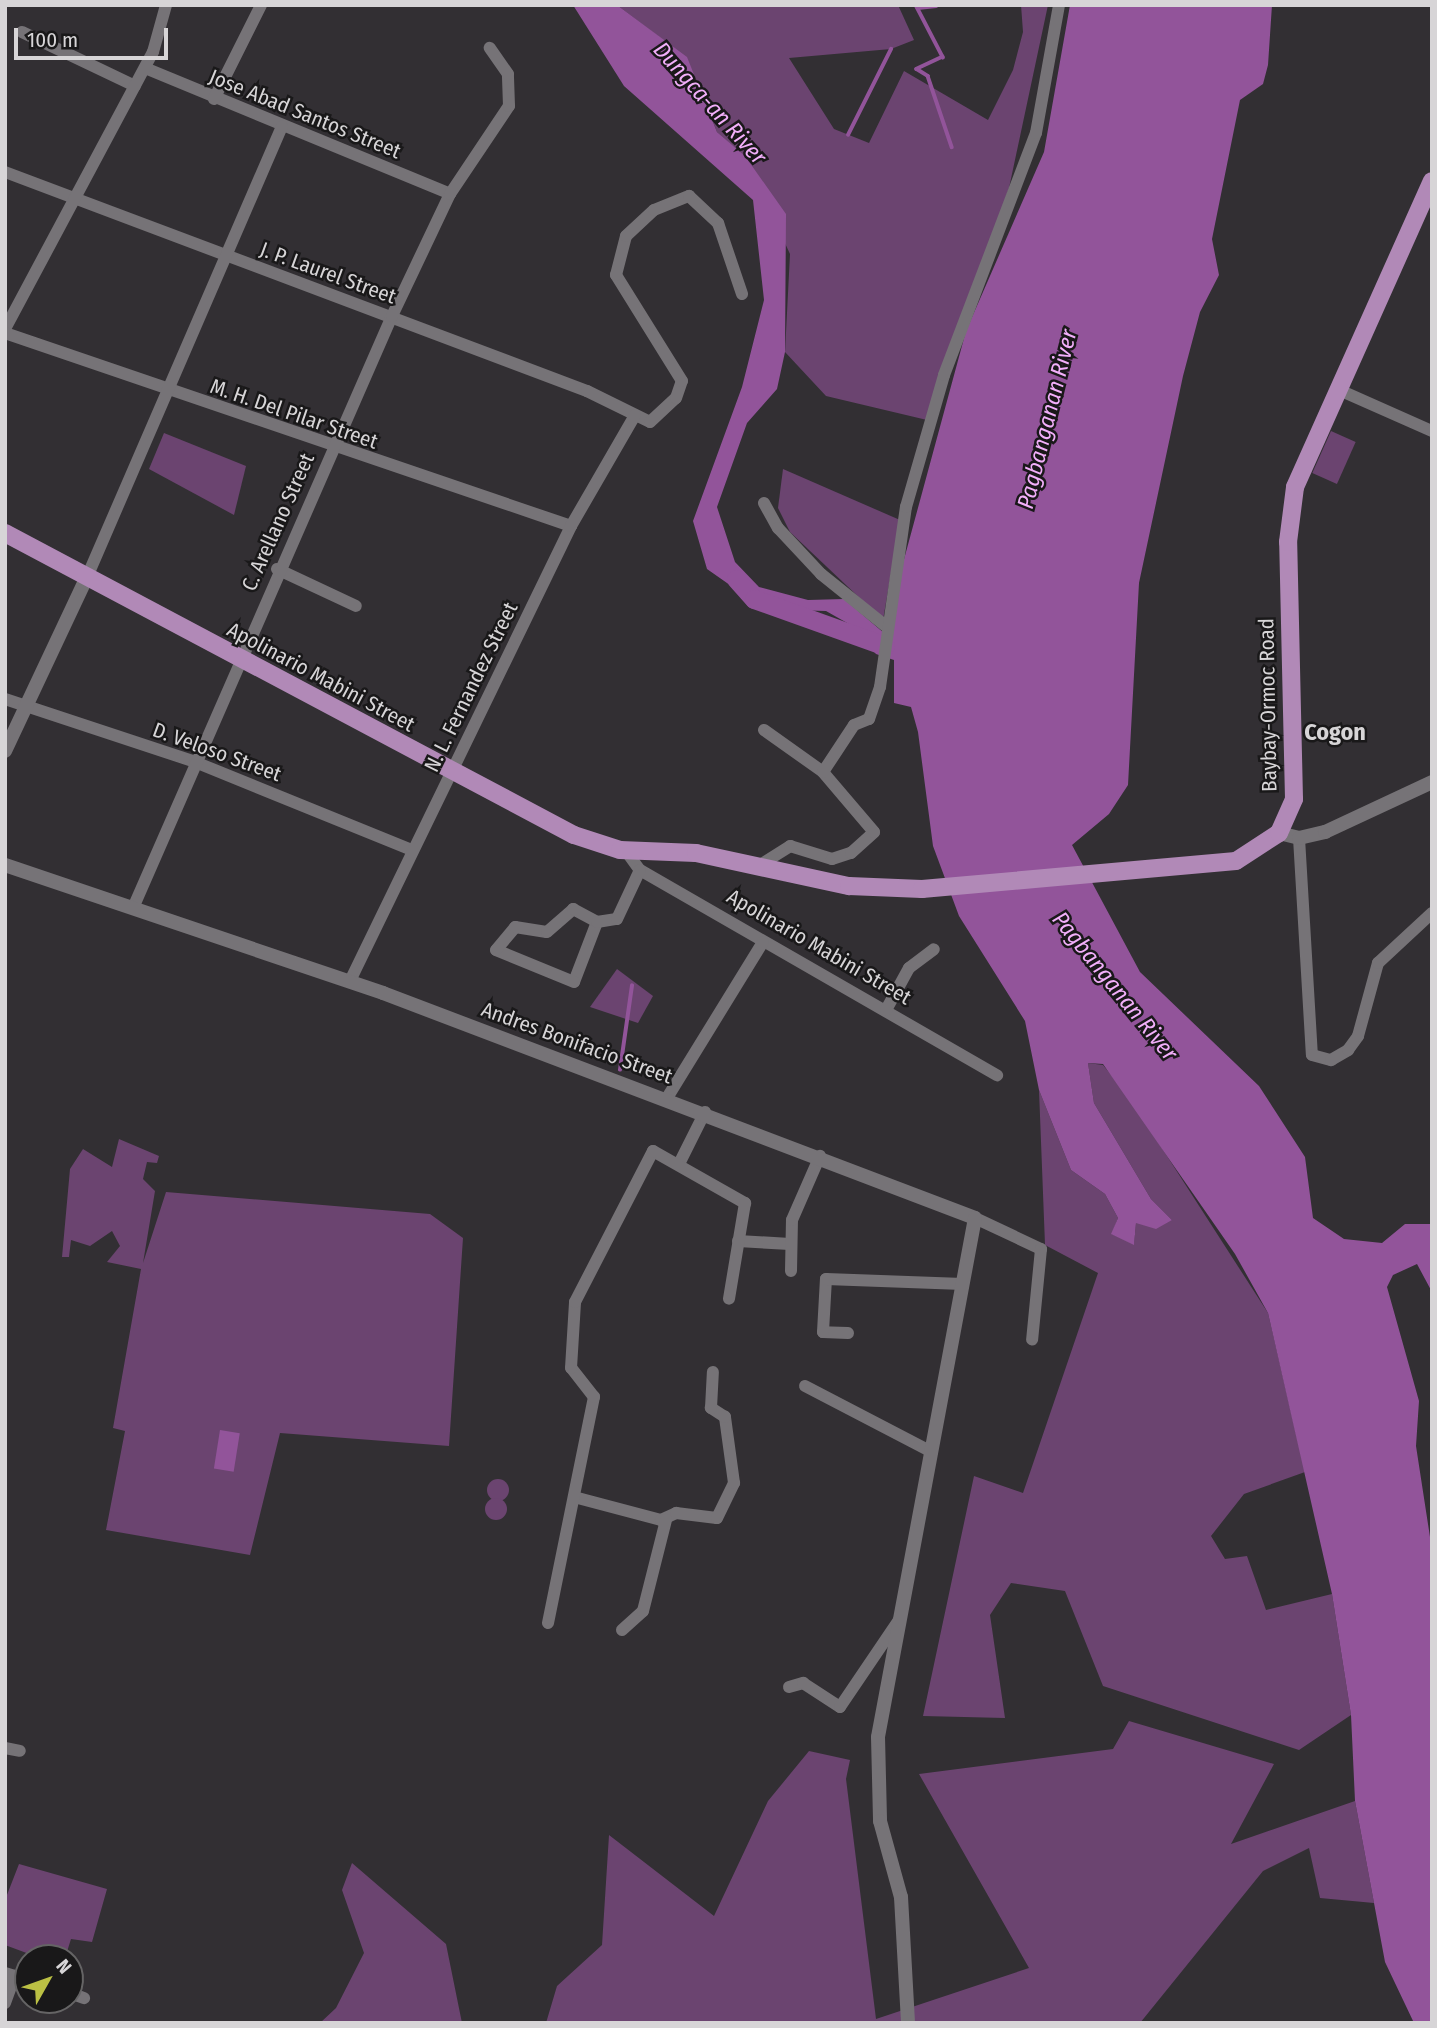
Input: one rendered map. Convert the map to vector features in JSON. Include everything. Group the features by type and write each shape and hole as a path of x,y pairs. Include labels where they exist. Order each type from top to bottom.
{"main road":[{"name":"Baybay-Ormoc Road","path":"1279,833 1294,799 1291,503 1337,389 1432,181"},
{"name":"Apolinario Mabini Street","path":"5,533 239,660 574,835 623,850"},
{"path":"623,850 696,853 849,886 922,889 1236,860 1279,833"}],"street":[{"path":"5,331 145,68 163,30 166,5"},
{"path":"214,99 261,5"},
{"path":"823,772 854,725 869,719 884,664 887,630 910,495 960,327 1036,133 1059,5"},
{"path":"22,32 135,86"},
{"name":"C. Arellano Street","path":"133,908 277,569 391,316 450,194 509,106 508,74 490,48"},
{"name":"Jose Abad Santos Street","path":"145,68 214,99 450,194"},
{"path":"5,751 87,577 282,126"},
{"name":"J. P. Laurel Street","path":"5,172 78,197 226,257 391,316 635,415"},
{"path":"635,415 656,419 682,381 616,275 617,255 636,223 681,197 697,201 718,223 742,294"},
{"name":"M. H. Del Pilar Street","path":"5,331 332,449 572,526"},
{"path":"1337,389 1432,431"},
{"name":"N. L. Fernandez Street","path":"350,981 572,526 635,415"},
{"path":"764,503 778,528 821,574 887,630"},
{"path":"277,569 356,606"},
{"name":"D. Veloso Street","path":"5,699 195,762 412,850"},
{"path":"760,865 790,846 832,859 869,839 874,832 823,772 764,730"},
{"path":"1279,833 1300,838 1432,782"},
{"path":"1300,838 1312,1055 1331,1060 1348,1050 1358,1036 1378,962 1432,913"},
{"name":"Apolinario Mabini Street","path":"623,850 640,870 997,1075"},
{"name":"Andres Bonifacio Street","path":"5,865 350,981 705,1112 975,1218 1041,1249 1032,1340"},
{"path":"597,922 574,982 496,950 515,926 547,932 573,909 597,922 617,919 640,870"},
{"path":"667,1098 763,942"},
{"path":"886,1010 909,968 934,949"},
{"path":"680,1162 705,1112"},
{"path":"548,1623 593,1397 571,1368 577,1296 650,1153 661,1150 745,1202 729,1299"},
{"path":"791,1271 792,1220 820,1156"},
{"path":"908,2023 901,1897 880,1821 878,1737 975,1218"},
{"path":"738,1241 790,1244"},
{"path":"848,1334 823,1332 826,1279 963,1284"},
{"path":"622,1630 644,1609 666,1520 676,1513 714,1520 732,1496 726,1417 711,1408 713,1372"},
{"path":"805,1386 932,1452"},
{"path":"574,1497 666,1520"},
{"path":"789,1687 803,1682 840,1707 903,1614"},
{"path":"5,1748 20,1751"},
{"path":"5,2003 10,1974"}],"shaded area":[{"path":"617,5 898,5 914,40 891,49 789,58 834,129 869,143 904,71 988,120 1013,70 1023,32 1021,5 1048,5 1009,188 927,420 826,396 785,352 790,254 745,157 717,132 696,79 675,49"},
{"path":"1331,431 1356,442 1337,484 1312,473"},
{"path":"164,433 246,466 234,515 149,469"},
{"path":"783,469 900,520 883,620 790,532 778,508"},
{"path":"617,969 653,996 638,1023 590,1007"},
{"path":"1088,1063 1103,1065 1129,1097 1268,1313 1305,1472 1244,1494 1211,1536 1225,1559 1247,1556 1266,1610 1332,1594 1351,1715 1299,1750 1103,1686 1065,1591 1011,1583 990,1615 1005,1718 923,1716 974,1476 1023,1493 1098,1273 1045,1245 1039,1090 1071,1170 1105,1194 1118,1218 1112,1234 1134,1244 1136,1223 1172,1220 1151,1199 1094,1103"},
{"path":"119,1139 159,1156 157,1163 147,1162 143,1179 155,1191 143,1263 166,1192 430,1214 463,1238 449,1446 280,1433 250,1555 106,1530 125,1431 113,1428 141,1269 107,1262 120,1246 112,1231 90,1246 71,1240 69,1257 62,1257 70,1169 83,1149 112,1167"},
{"path":"498,1479 506,1482 509,1490 506,1498 498,1501 490,1498 487,1490 490,1482"},
{"path":"496,1498 504,1501 507,1509 504,1517 496,1520 488,1517 485,1509 488,1501"},
{"path":"1129,1721 1274,1764 1231,1844 1355,1801 1374,1903 1320,1898 1309,1848 1263,1871 1140,2023 546,2023 557,1986 602,1945 609,1835 714,1916 768,1801 809,1751 850,1760 846,1779 876,2019 1029,1968 919,1774 1113,1749"},
{"path":"352,1863 446,1944 462,2023 320,2023 336,2008 364,1953 342,1890"},
{"path":"19,1864 107,1889 92,1942 71,1939 69,1944 14,1944 14,1948 5,1945 5,1900"}],"water":[{"name":"Pagbanganan River","path":"573,5 617,5 687,57 717,132 745,156 786,214 785,352 777,389 747,423 717,507 735,562 759,587 808,600 844,599 884,633 966,331 1044,152 1070,5 1272,5 1268,65 1263,84 1240,100 1212,239 1219,275 1200,312 1183,376 1139,583 1128,785 1109,814 1072,845 1140,972 1259,1086 1305,1157 1313,1218 1344,1239 1382,1243 1405,1224 1432,1224 1432,1292 1417,1264 1393,1275 1387,1287 1419,1401 1416,1446 1432,1550 1432,2023 1414,2023 1385,1962 1355,1801 1351,1715 1332,1594 1268,1313 1235,1254 1103,1064 1088,1063 1094,1103 1151,1199 1172,1220 1156,1229 1136,1223 1134,1245 1111,1234 1118,1218 1105,1194 1071,1170 1039,1090 1025,1021 959,916 933,846 918,732 911,707 894,703 894,660 876,654 849,624 826,611 791,610 747,597 707,569 693,521 742,387 764,300 753,200 624,86"},
{"path":"220,1430 240,1433 234,1472 214,1469"}],"waterway":[{"path":"916,5 943,57 917,69 928,76 952,147"},
{"path":"918,8 936,6"},
{"path":"848,135 891,49"},
{"name":"Dungca-an River","path":"736,579 754,599 885,646"},
{"path":"620,1070 632,986"}],"district":[{"name":"Cogon","path":"1335,733"}]}
